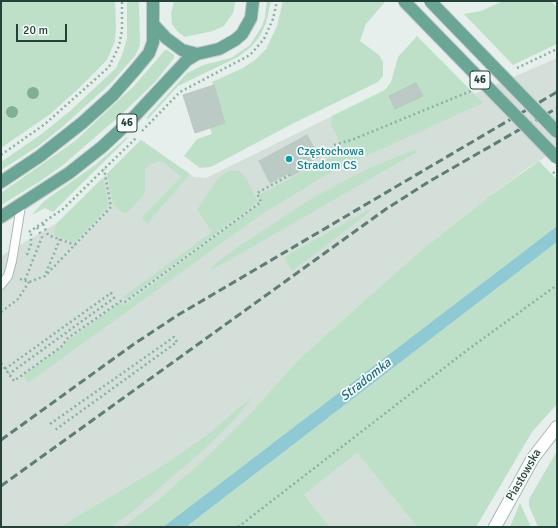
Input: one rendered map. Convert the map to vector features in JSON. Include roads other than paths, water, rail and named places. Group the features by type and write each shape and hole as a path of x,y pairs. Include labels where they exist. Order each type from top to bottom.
{"main road":[{"name":"46","path":"1,182 62,140 113,95 149,53 153,42 153,1"},
{"name":"46","path":"1,217 69,173 102,147 131,120 187,60 197,54 219,49 235,40 248,26 251,18 253,1"},
{"name":"46","path":"404,1 557,158"},
{"name":"46","path":"430,1 557,132"},
{"path":"153,24 176,47 197,54"}],"street":[{"name":"Piastowska","path":"495,527 533,458 557,427"},
{"path":"504,527 505,508"}],"lane":[{"path":"1,285 8,276 12,262 20,206"}],"water":[{"name":"Stradomka","path":"557,226 557,242 186,527 163,527"}],"railway":[{"path":"1,440 134,344 178,315 557,92"},
{"path":"1,486 386,209 430,181 557,108"}],"place":[{"name":"Częstochowa Stradom CS","path":"289,159"}]}
